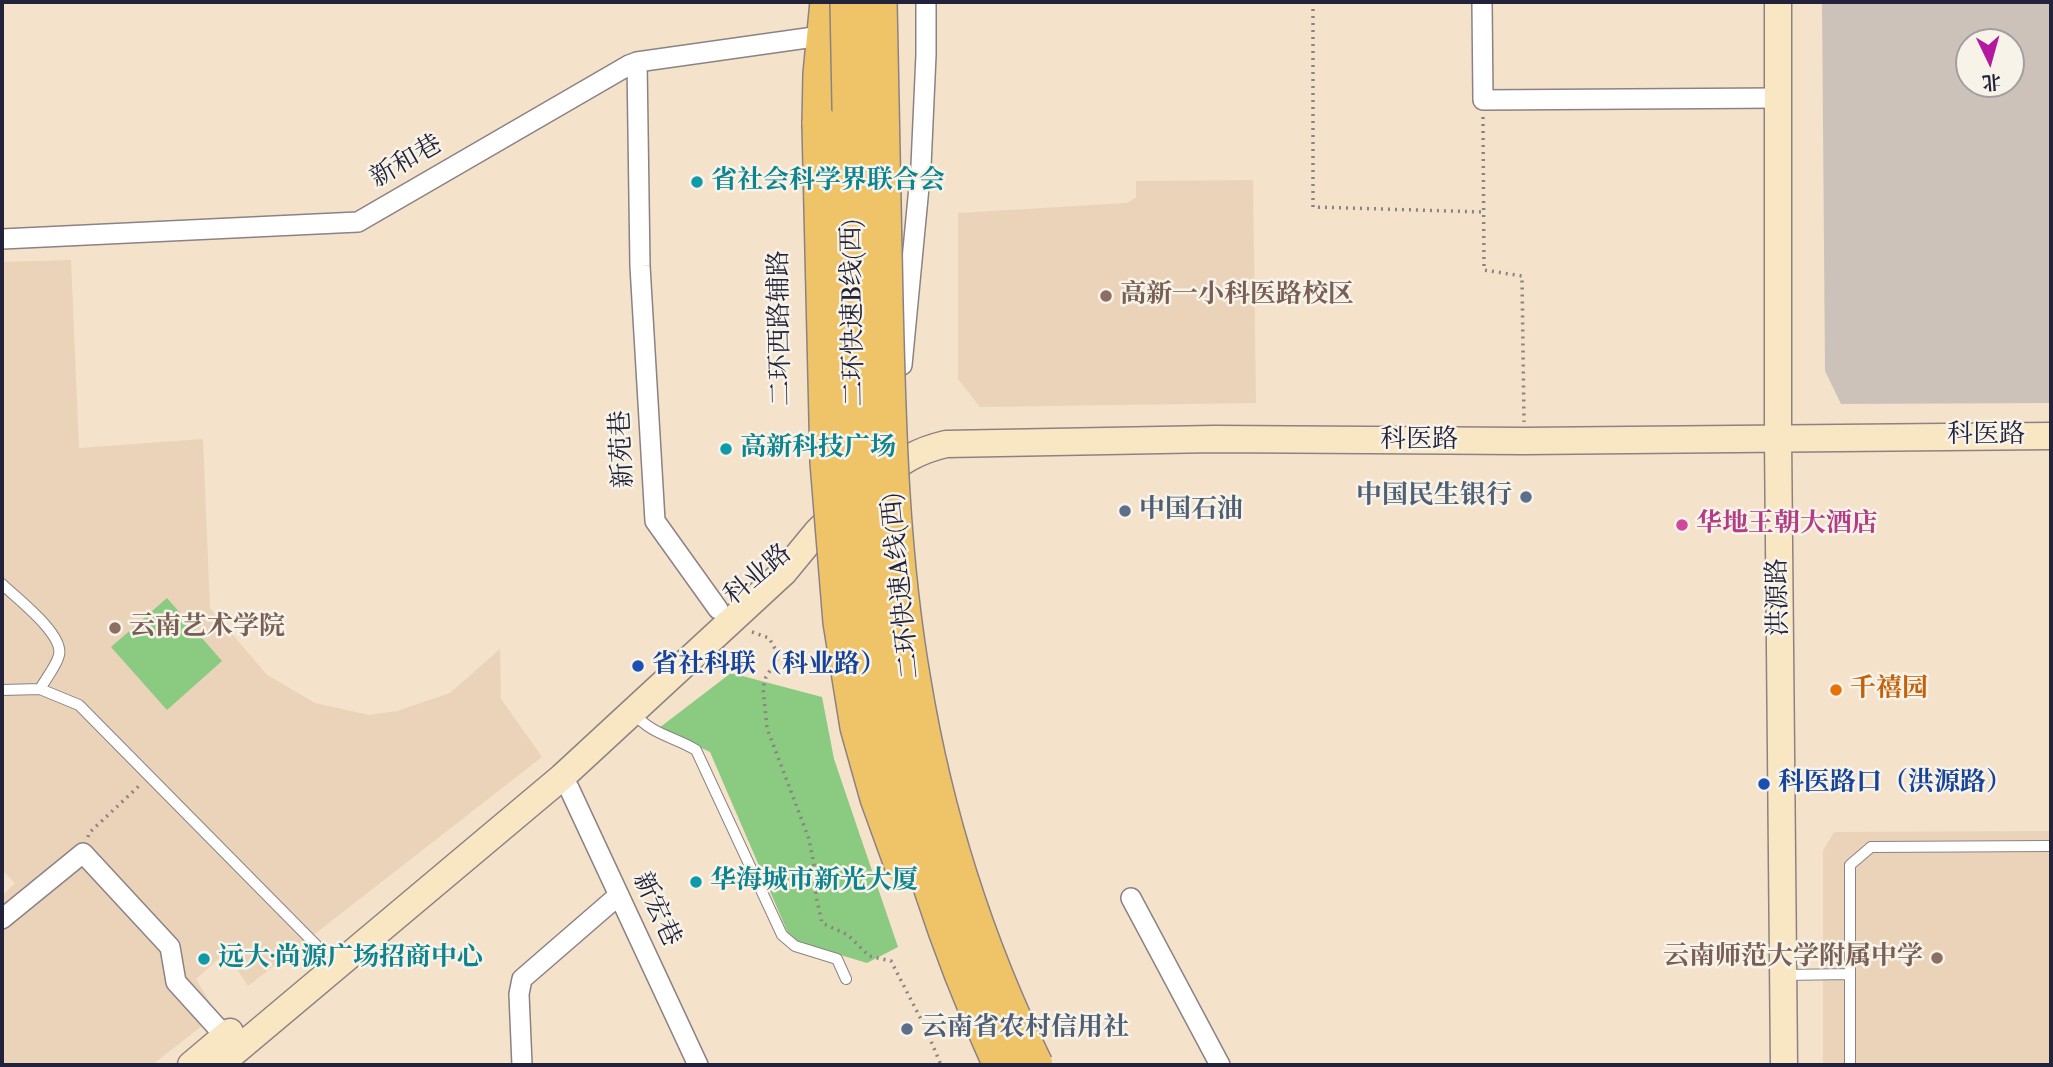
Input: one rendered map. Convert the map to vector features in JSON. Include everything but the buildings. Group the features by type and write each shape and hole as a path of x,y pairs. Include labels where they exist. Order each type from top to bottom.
{"highway":[{"path":"828,2 821,74 820,124 829,472 837,585 851,691 867,763 901,863 939,948 996,1054"},
{"name":"二环快速B线(西)","path":"848,2 858,438 864,543 877,652 894,749 921,857 950,945 996,1054"},
{"name":"二环快速A线(西)","path":"879,2 887,378 892,501 903,614 918,712 938,800 966,896 994,972 1035,1065"},
{"path":"884,219 900,2"}],"street":[{"name":"二环西路辅路","path":"822,2 807,79 804,124 810,392 817,532 820,561 830,602 866,688"},
{"path":"902,365 921,166 926,2"},
{"path":"1482,2 1483,100 1778,99"},
{"name":"洪源路","path":"1778,2 1778,438 1784,1065"},
{"name":"新和巷","path":"2,239 358,222 637,62 814,37"},
{"name":"新苑巷","path":"637,62 640,266 655,521 718,610"},
{"name":"科医路","path":"817,532 846,504 906,458 946,444 1214,439 1524,441 2051,436"},
{"name":"科业路","path":"191,1065 550,764 771,559 817,532"},
{"name":"科业路","path":"219,1065 562,777 783,572 817,532"},
{"name":"新宏巷","path":"562,777 698,1065"},
{"path":"2,919 83,853 170,947 176,982 225,1037"},
{"path":"522,1065 519,994 522,979 619,895"},
{"path":"1131,898 1220,1065"}],"lane":[{"path":"2,584 46,626 58,644 59,655 40,690"},
{"path":"2,690 40,690 79,705 324,953"},
{"path":"633,712 653,731 696,750 782,935 794,946 837,959 846,979"},
{"path":"1850,1065 1850,865 1871,847 2051,846"},
{"path":"1784,975 1850,974"}],"path":[{"path":"1313,2 1313,207 1484,212"},
{"path":"1483,100 1484,270 1522,276 1524,441"},
{"path":"748,631 769,638 779,656 766,677 763,688 767,728 809,839 822,923 848,935 869,956 891,961 941,1065"},
{"path":"83,853 89,833 150,776"}],"shaded area":[{"path":"1822,2 2051,2 2051,403 1841,404 1825,371"},
{"name":"高新一小科医路校区","path":"1253,180 1256,403 980,407 958,379 958,213 1126,203 1136,198 1136,181"},
{"name":"云南艺术学院","path":"71,260 79,448 203,439 210,608 267,675 315,703 369,715 397,711 450,693 500,649 501,699 542,757 248,986 226,952 196,979 217,1014 152,1065 2,1065 2,896 15,883 2,870 2,262"},
{"name":"云南师范大学附属中学","path":"2051,831 2051,1065 1823,1065 1823,851 1834,832"}],"green space":[{"path":"167,598 222,661 167,710 111,647"},
{"path":"731,673 822,697 834,759 898,947 867,963 791,940 710,752 659,728"}],"place":[{"name":"省社会科学界联合会","path":"697,182"},
{"name":"高新一小科医路校区","path":"1106,296"},
{"name":"高新科技广场","path":"726,449"},
{"name":"中国民生银行","path":"1526,497"},
{"name":"中国石油","path":"1125,511"},
{"name":"华地王朝大酒店","path":"1682,525"},
{"name":"云南艺术学院","path":"115,628"},
{"name":"省社科联（科业路）","path":"638,666"},
{"name":"千禧园","path":"1836,690"},
{"name":"科医路口（洪源路）","path":"1764,784"},
{"name":"华海城市新光大厦","path":"696,882"},
{"name":"云南师范大学附属中学","path":"1937,958"},
{"name":"远大·尚源广场招商中心","path":"204,959"},
{"name":"云南省农村信用社","path":"907,1029"}]}
